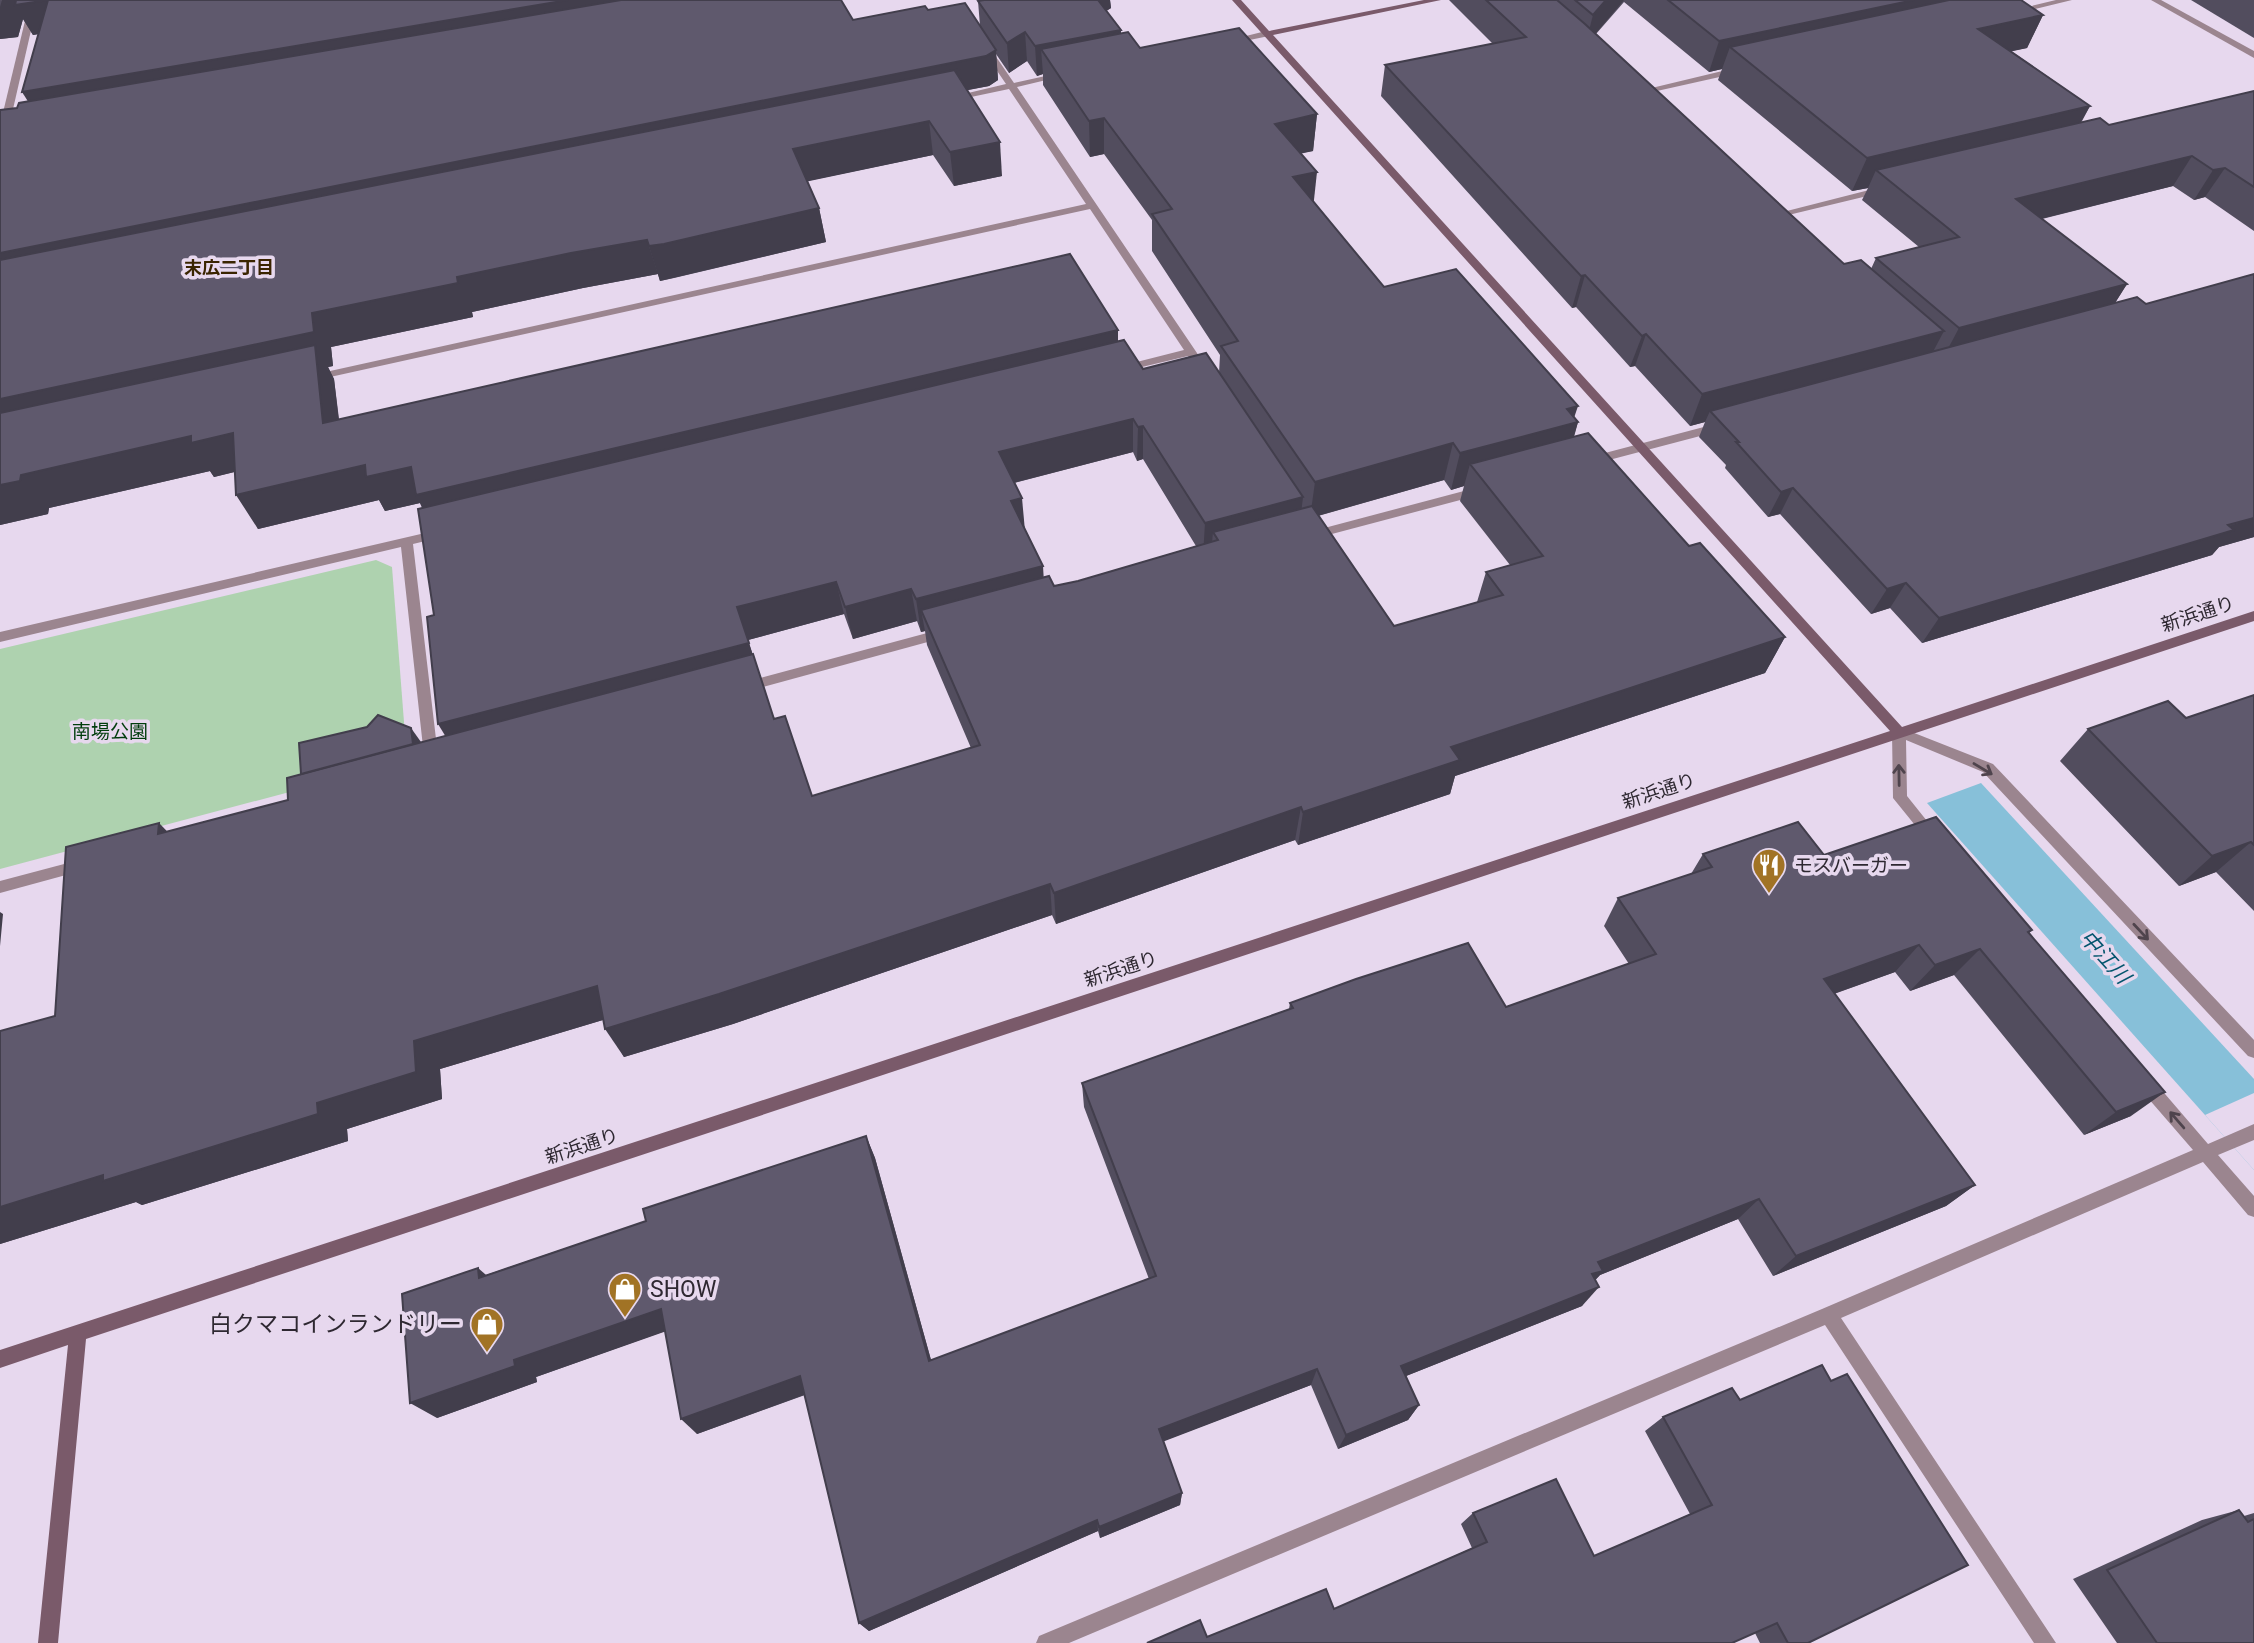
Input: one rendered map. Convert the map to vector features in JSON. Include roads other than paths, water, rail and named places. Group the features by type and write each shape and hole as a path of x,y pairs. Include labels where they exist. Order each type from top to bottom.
{"street":[{"path":"1,138 34,0"},
{"path":"1236,0 1899,732 1988,768 2254,1051"},
{"path":"1221,43 1437,0"},
{"path":"2000,15 2068,0"},
{"path":"2155,0 2254,55"},
{"path":"982,43 1198,363"},
{"path":"1641,102 1631,93 1754,67"},
{"path":"944,100 1077,73"},
{"path":"1,138 16,132"},
{"path":"1770,216 1891,188"},
{"path":"300,380 1091,206"},
{"path":"1760,208 1780,225"},
{"path":"1110,372 1191,352"},
{"path":"1574,466 1732,423"},
{"path":"1305,532 1496,486"},
{"path":"0,637 447,532"},
{"path":"407,542 433,771"},
{"name":"新浜通り","path":"0,1359 2254,616"},
{"path":"726,692 952,631"},
{"path":"1899,732 1900,799 1945,851"},
{"path":"0,887 95,862"},
{"path":"2134,1070 2254,1209"},
{"path":"1046,1643 1828,1315 2254,1132"},
{"path":"1828,1315 2046,1643"},
{"path":"48,1643 78,1333"}],"water":[{"name":"中江川","path":"1981,783 2254,1079 2254,1170 1927,803"}],"place":[{"name":"モスバーガー","path":"1769,895"},
{"name":"SHOW","path":"625,1319"},
{"name":"白クマコインランドリー","path":"487,1354"}],"district":[{"name":"末広二丁目","path":"229,267"}],"park label":[{"name":"南場公園","path":"110,731"}]}
